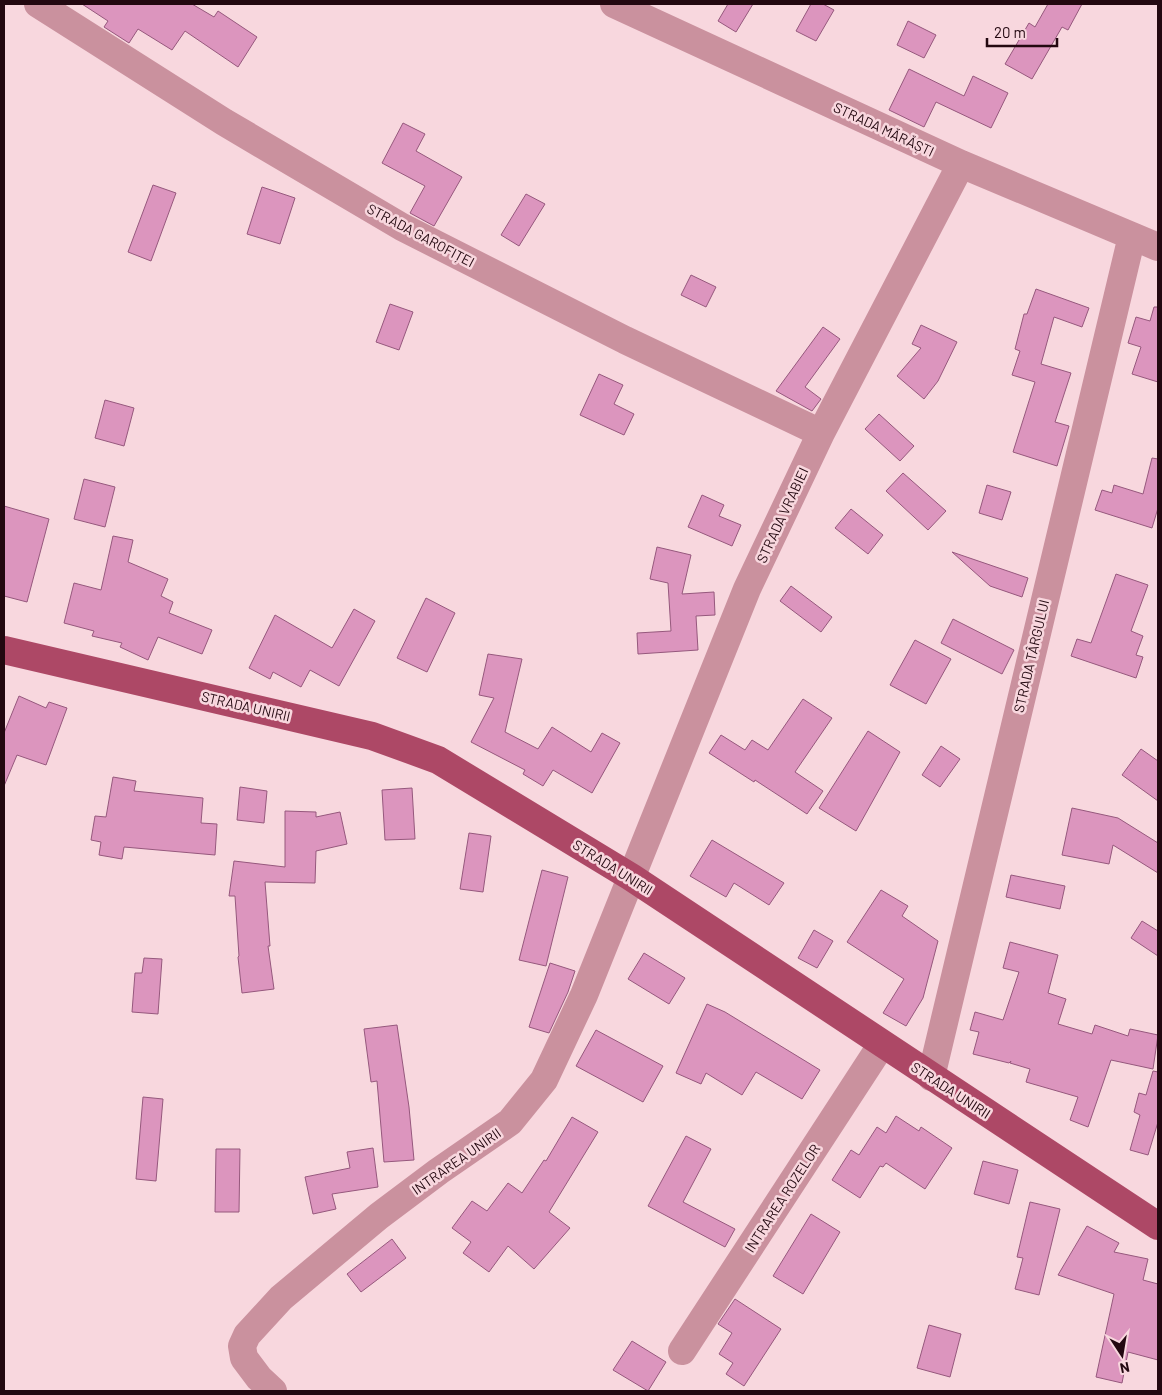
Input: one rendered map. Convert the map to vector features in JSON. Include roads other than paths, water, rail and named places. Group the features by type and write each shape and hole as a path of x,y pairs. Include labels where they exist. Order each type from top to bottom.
{"main road":[{"name":"STRADA UNIRII","path":"4,650 372,736 404,746 463,774 631,878 931,1077 1157,1221"}],"street":[{"name":"STRADA GAROFIȚEI","path":"38,4 224,122 402,227 625,340 821,433"},
{"name":"STRADA MĂRĂȘTI","path":"614,4 961,164 1158,247"},
{"name":"STRADA VRABIEI","path":"631,878 747,589 821,433 961,164"},
{"name":"STRADA TÂRGULUI","path":"931,1077 1132,236"},
{"name":"INTRAREA UNIRII","path":"273,1391 259,1378 244,1358 242,1346 247,1335 281,1298 380,1216 439,1171 495,1133 522,1108 544,1080 555,1060 584,995 631,878"},
{"name":"INTRAREA ROZELOR","path":"682,1351 882,1044"}]}
